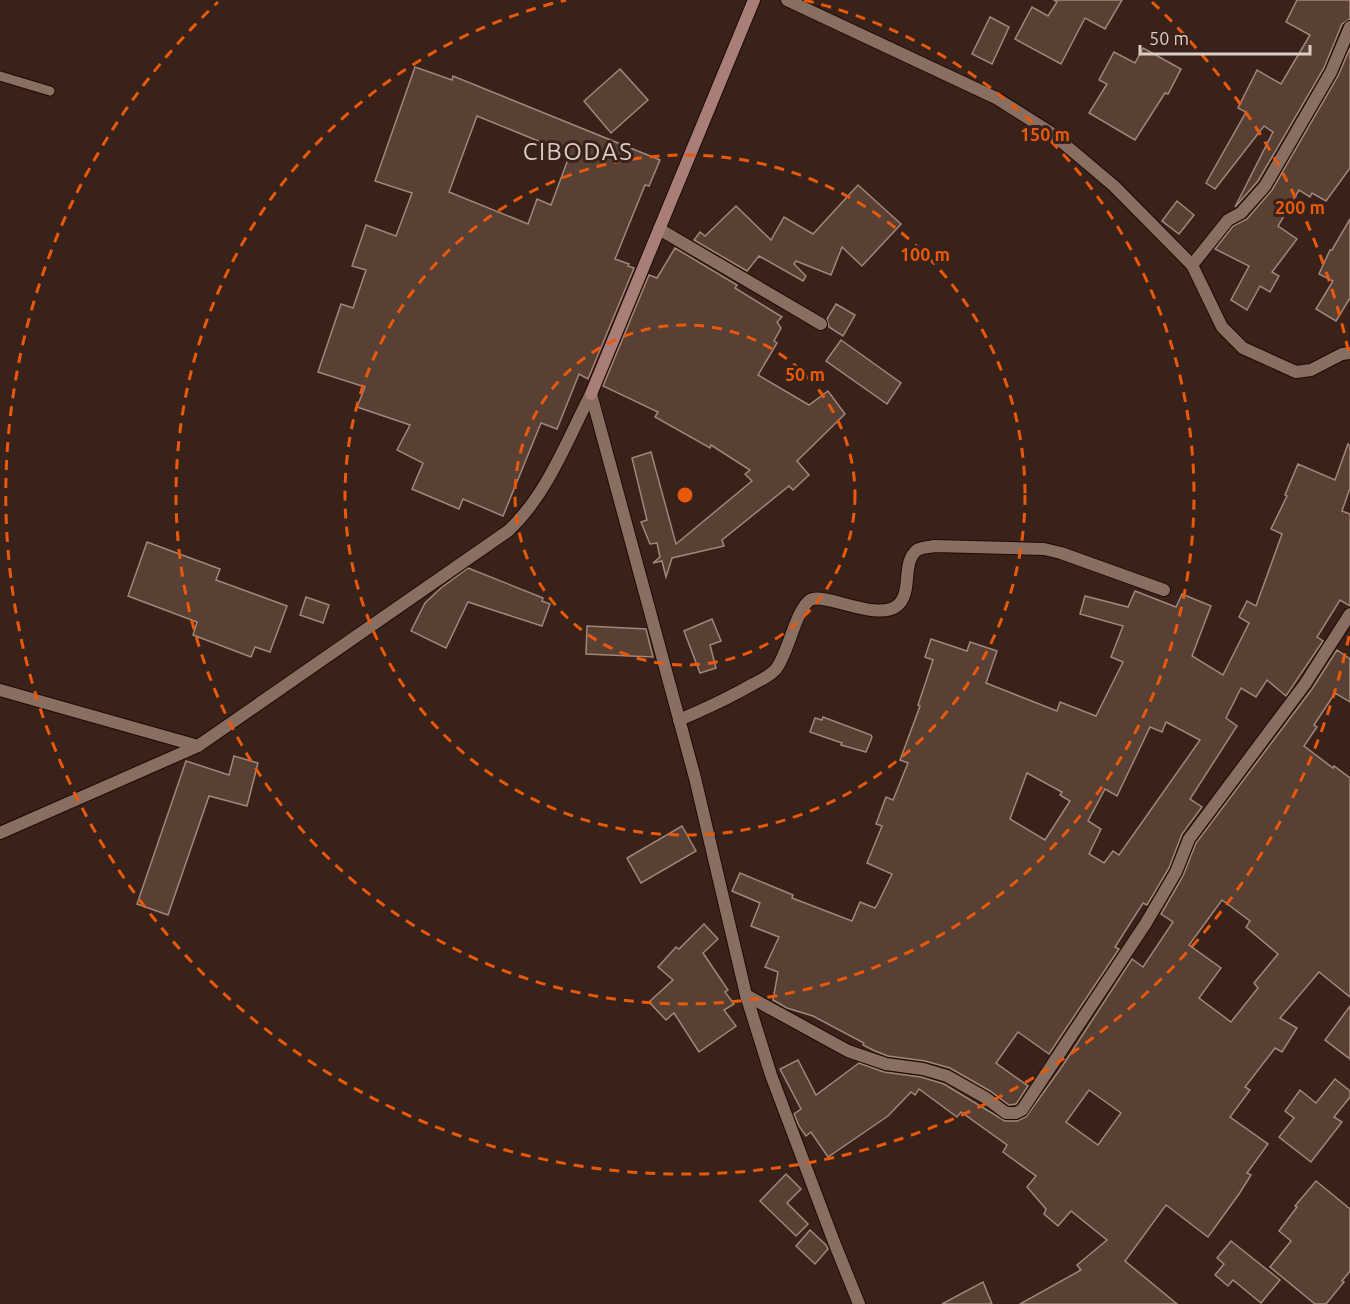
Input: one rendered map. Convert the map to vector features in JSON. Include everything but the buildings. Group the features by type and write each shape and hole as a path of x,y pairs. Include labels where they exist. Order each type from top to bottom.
{"main road":[{"path":"591,394 754,0"}],"street":[{"path":"787,0 996,98 1050,132 1114,186 1192,265 1222,327 1243,348 1296,372 1311,370 1342,354 1350,353"},
{"path":"1192,265 1228,220 1241,213 1265,186 1332,72 1350,27"},
{"path":"659,229 821,324"},
{"path":"591,394 695,778 746,995 771,1076 859,1304"},
{"path":"0,832 198,746 508,531 524,516 542,488 591,394"},
{"path":"679,720 727,699 774,671 783,658 804,606 811,599 820,598 850,607 882,610 896,606 904,597 910,563 916,550 920,548 935,546 1044,549 1164,590"},
{"path":"746,995 848,1051 886,1064 923,1069 946,1076 986,1098 1006,1113 1016,1113 1022,1110 1146,923 1176,872 1189,839 1305,684 1350,614"},
{"path":"0,690 198,746"}],"lane":[{"path":"0,76 50,91"}],"district":[{"name":"CIBODAS","path":"578,152"}]}
